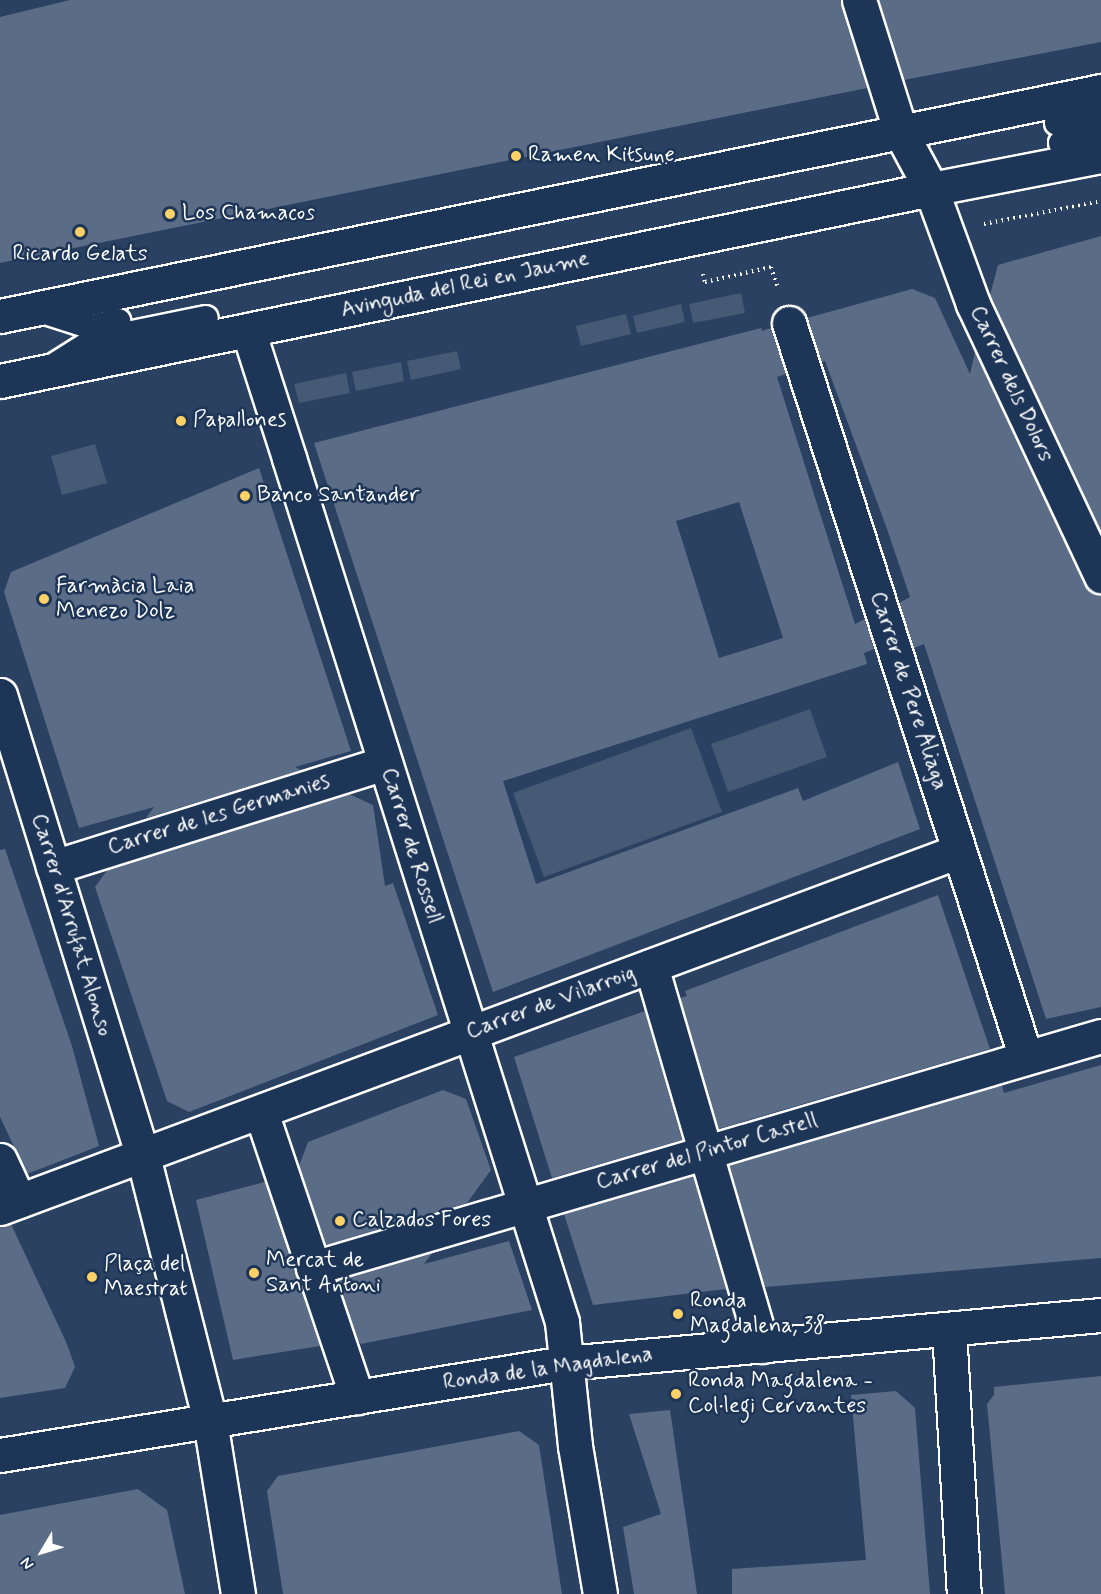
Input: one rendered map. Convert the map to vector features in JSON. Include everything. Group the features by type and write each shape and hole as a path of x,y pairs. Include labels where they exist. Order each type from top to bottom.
{"street":[{"path":"859,0 901,133 931,189"},
{"path":"0,316 1101,91"},
{"name":"Avinguda del Rei en Jaume","path":"0,381 1101,156"},
{"name":"Carrer dels Dolors","path":"931,189 973,304 1101,576"},
{"name":"Carrer de Pere Aliaga","path":"789,323 1026,1058"},
{"name":"Carrer de Rossell","path":"248,330 562,1322 575,1446 600,1594"},
{"name":"Carrer d'Arrufat Alonso","path":"0,695 143,1156"},
{"name":"Carrer de les Germanies","path":"53,867 384,763"},
{"name":"Carrer de Vilarroig","path":"143,1156 959,851"},
{"path":"651,966 762,1346"},
{"name":"Carrer del Pintor Castell","path":"313,1268 1101,1036"},
{"path":"261,1112 357,1397"},
{"path":"0,1160 10,1204 143,1156 210,1421 238,1594"},
{"name":"Ronda de la Magdalena","path":"0,1455 565,1363 1101,1315"},
{"path":"949,1329 964,1594"}],"lane":[{"path":"1101,114 1059,133 1101,134"},
{"path":"35,309 92,327 204,311 93,341 43,373"}],"path":[{"path":"946,232 1101,201"},
{"path":"695,238 705,282 771,267 789,323"}],"shaded area":[{"path":"741,293 745,313 693,323 689,304"},
{"path":"681,304 685,322 637,333 633,316"},
{"path":"626,314 631,334 581,346 576,326"},
{"path":"457,351 461,369 411,380 407,361"},
{"path":"401,362 404,381 356,391 352,372"},
{"path":"346,373 350,393 299,403 294,384"},
{"path":"95,444 107,483 62,495 51,456"},
{"path":"810,709 827,757 728,792 711,744"},
{"path":"691,728 722,812 544,877 513,793"}],"building":[{"path":"70,0 841,0 867,88 0,263 0,17"},
{"path":"879,0 1101,0 1101,42 904,80"},
{"path":"1101,236 1101,532 990,295 998,265"},
{"path":"912,289 935,298 970,374 975,352 1084,584 1091,592 1101,594 1101,1007 1046,1019 924,644 914,648 899,603 910,597 887,529 825,361 821,362 807,318"},
{"path":"761,328 762,331 771,328 786,374 777,377 855,624 865,619 874,649 864,653 867,664 503,781 536,884 798,788 803,801 898,762 920,829 493,992 314,443","holes":["739,502 783,638 719,658 676,521"]},
{"path":"259,468 351,751 295,767 301,770 146,818 154,807 79,828 4,592 11,572"},
{"path":"349,794 373,805 385,886 393,883 438,1015 189,1112 167,1101 95,887 108,869"},
{"path":"5,849 72,1046 99,1146 27,1174 0,1117 0,850"},
{"path":"938,895 990,1049 718,1129 680,998 687,996 685,991"},
{"path":"645,1011 682,1140 552,1178 514,1057"},
{"path":"1101,1065 1101,1258 766,1287 764,1285 729,1165 1002,1085 1004,1093"},
{"path":"443,1090 466,1099 491,1170 467,1203 326,1245 299,1166 308,1142"},
{"path":"693,1176 726,1289 593,1305 564,1214"},
{"name":"Mercat de Sant Antoni","path":"265,1182 320,1346 233,1360 196,1200"},
{"path":"11,1224 67,1344 75,1367 65,1388 0,1398 0,1226"},
{"path":"509,1241 532,1310 361,1344 358,1340 337,1280 433,1252 424,1264"},
{"path":"1101,1376 1101,1594 1005,1594 987,1404 994,1395 994,1387"},
{"path":"896,1391 915,1408 930,1594 732,1594 732,1569 866,1560 851,1395"},
{"path":"670,1410 697,1594 634,1594 623,1527 661,1514 629,1414"},
{"path":"519,1431 539,1445 562,1594 283,1594 267,1491 278,1476"},
{"path":"138,1489 167,1510 185,1594 0,1594 0,1515"}],"place":[{"name":"Ramen Kitsune","path":"516,156"},
{"name":"Los Chamacos","path":"170,214"},
{"name":"Ricardo Gelats","path":"80,232"},
{"name":"Papallones","path":"181,421"},
{"name":"Banco Santander","path":"245,496"},
{"name":"Farmàcia Laia Menezo Dolz","path":"44,599"},
{"name":"Calzados Fores","path":"340,1221"},
{"name":"Mercat de Sant Antoni","path":"254,1273"},
{"name":"Plaça del Maestrat","path":"92,1277"},
{"name":"Ronda Magdalena, 38","path":"678,1314"},
{"name":"Ronda Magdalena - Col·legi Cervantes","path":"676,1394"}]}
